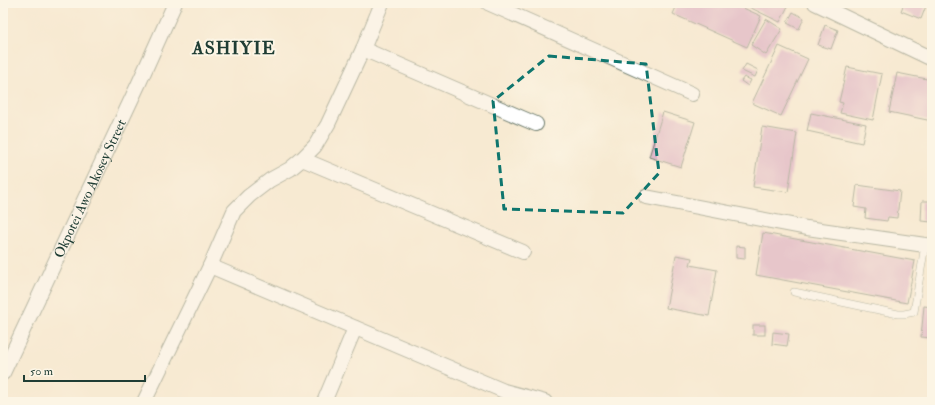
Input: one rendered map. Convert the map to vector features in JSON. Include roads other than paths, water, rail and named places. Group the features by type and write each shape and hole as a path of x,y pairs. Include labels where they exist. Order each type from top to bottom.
{"street":[{"name":"Okpotei Awo Akosey Street","path":"3,373 175,3"},
{"path":"144,402 210,266 234,211 249,196 302,159 315,146 328,124 363,49 382,3"},
{"path":"488,3 692,94"},
{"path":"815,3 932,59"},
{"path":"363,49 536,124"},
{"path":"302,159 523,252"},
{"path":"646,197 807,228 929,245"},
{"path":"210,266 504,391 545,402"},
{"path":"324,402 355,328"}],"lane":[{"path":"794,292 898,314 914,312 929,245"}],"district":[{"name":"ASHIYIE","path":"234,48"}]}
